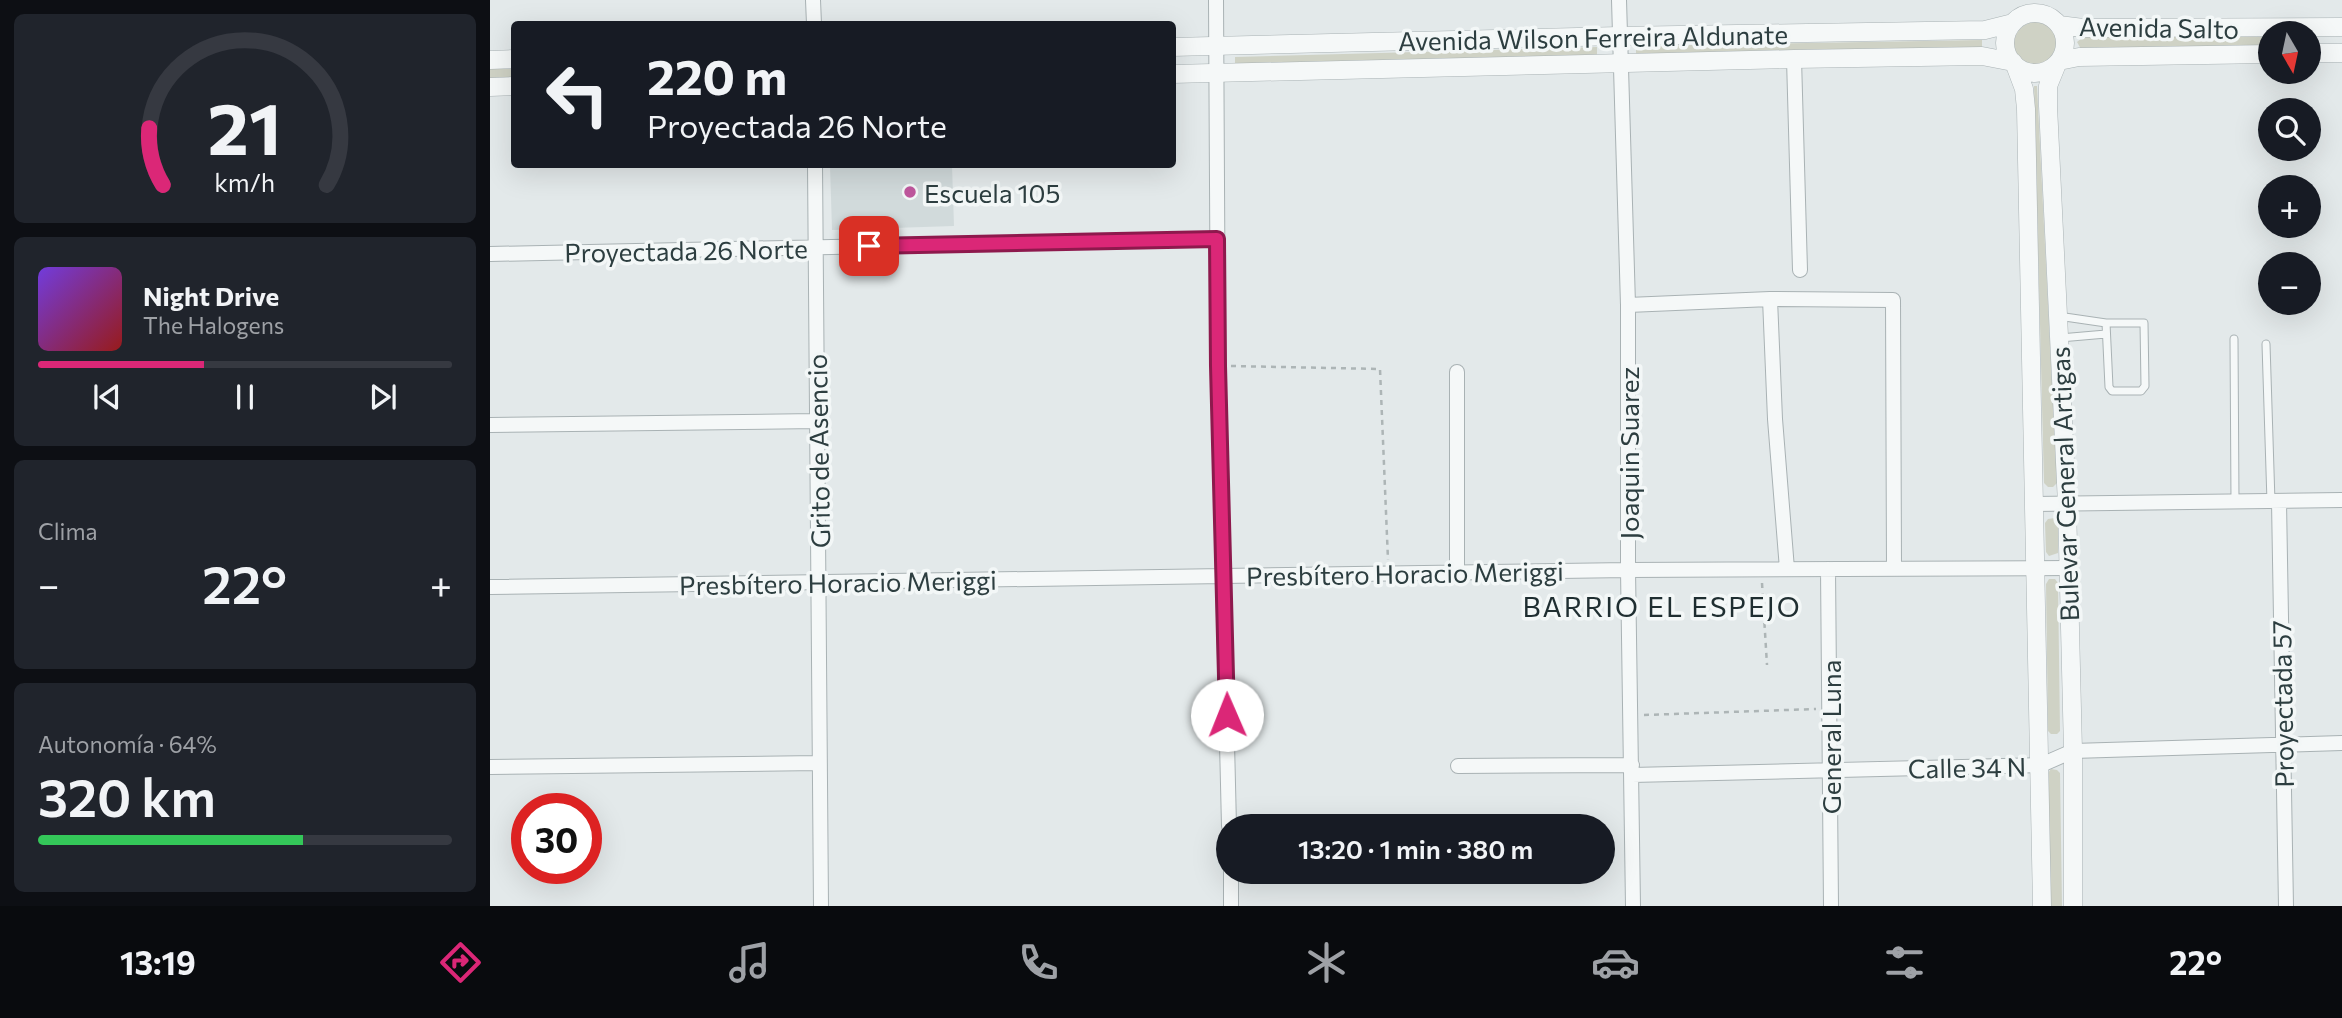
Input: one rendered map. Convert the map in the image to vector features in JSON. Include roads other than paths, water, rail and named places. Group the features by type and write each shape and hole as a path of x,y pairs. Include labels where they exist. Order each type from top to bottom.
{"street":[{"path":"813,0 814,21"},
{"path":"1216,0 1218,366 1230,814"},
{"name":"Joaquin Suarez","path":"1619,0 1628,305 1628,570 1633,906"},
{"path":"2014,22 2028,14 2051,14 2065,39 2065,47 2058,62 2040,72 2023,70 2014,63 2006,49 2006,42 2014,22 2024,0"},
{"name":"Avenida Salto","path":"2051,14 2083,28 2342,27"},
{"name":"Avenida Wilson Ferreira Aldunate","path":"1176,47 1984,30 2014,22"},
{"path":"2321,53 2342,53"},
{"name":"Avenida Salto","path":"2058,62 2079,57 2258,54"},
{"name":"Avenida Wilson Ferreira Aldunate","path":"1176,74 1982,56 2014,63"},
{"path":"490,60 511,59"},
{"path":"1794,59 1800,270"},
{"name":"Bulevar General Artigas","path":"2058,62 2048,86 2048,106 2067,505 2073,751 2073,906"},
{"name":"Bulevar General Artigas","path":"2014,63 2024,89 2026,109 2042,906"},
{"path":"490,87 511,86"},
{"name":"Grito de Asencio","path":"815,168 821,906"},
{"name":"Proyectada 26 Norte","path":"490,254 1217,239"},
{"path":"1770,299 1775,419 1787,569"},
{"path":"1628,305 1770,299 1893,300 1895,568"},
{"path":"1457,372 1457,573"},
{"path":"490,425 817,421"},
{"path":"2034,504 2342,500"},
{"name":"Proyectada 57","path":"2275,502 2286,906"},
{"name":"Presbítero Horacio Meriggi","path":"490,587 1628,570 2068,568"},
{"name":"General Luna","path":"1828,569 1831,906"},
{"name":"Calle 34 N","path":"1458,766 1632,770 1830,770 2041,765 2073,751 2342,743"},
{"path":"490,767 819,763"},
{"path":"1231,884 1231,906"}],"lane":[{"path":"2058,316 2106,323 2145,324 2145,386 2141,391 2112,391 2109,387 2106,323"},
{"path":"2059,338 2106,334"},
{"path":"2234,338 2235,502"},
{"path":"2266,344 2275,502"}],"place":[{"name":"Escuela 105","path":"910,192"}],"district":[{"name":"BARRIO EL ESPEJO","path":"1662,606"}]}
